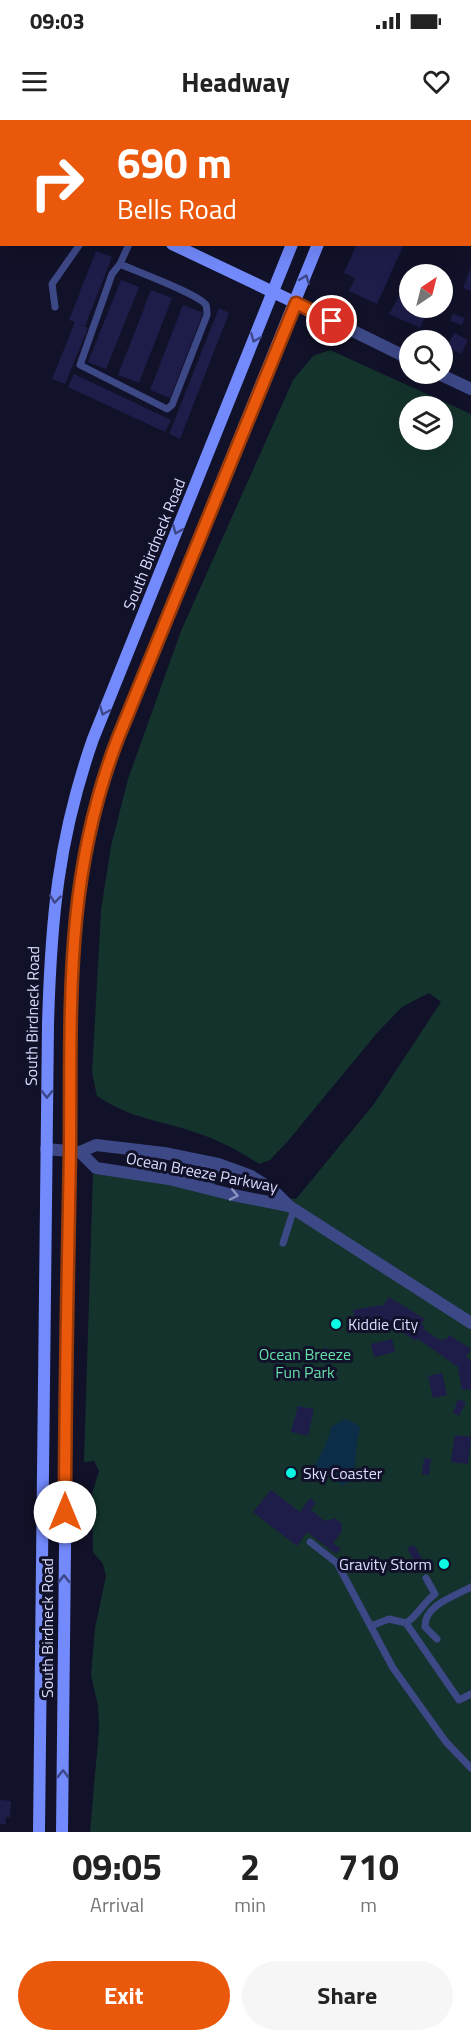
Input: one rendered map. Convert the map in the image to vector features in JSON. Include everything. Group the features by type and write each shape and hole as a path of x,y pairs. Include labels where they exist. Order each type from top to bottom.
{"main road":[{"path":"176,246 296,303"},
{"name":"South Birdneck Road","path":"39,1832 50,941 58,872 70,815 93,739 291,246"},
{"name":"South Birdneck Road","path":"62,1832 75,1151 70,981 80,877 96,801 125,718 296,303 317,246"}],"street":[{"path":"296,303 399,354"},
{"path":"453,381 471,389"},
{"name":"Ocean Breeze Parkway","path":"46,1149 75,1151 96,1145 164,1153 218,1164 251,1176 272,1189 292,1207 471,1323"},
{"name":"Ocean Breeze Parkway","path":"75,1151 96,1168 169,1179 292,1207"}],"lane":[{"path":"55,307 52,284 79,246"},
{"path":"120,264 187,292 205,303 207,315 172,405 167,409 80,364 112,274 120,264 128,246"},
{"path":"209,1189 218,1164"},
{"path":"283,1243 292,1207"},
{"path":"310,1542 337,1563 393,1668 446,1742 471,1768"},
{"path":"406,1623 415,1617 428,1599 435,1594 426,1578"},
{"path":"437,1639 428,1632 425,1624 427,1616 436,1605 471,1587"},
{"path":"371,1626 389,1619 406,1623 459,1700 471,1694"},
{"path":"411,1630 425,1624"}],"green space":[{"name":"Ocean Breeze Fun Park","path":"330,350 399,381 399,384 405,384 431,396 399,396 399,450 453,450 453,406 471,414 471,1832 90,1832 99,1729 98,1706 91,1675 95,1628 106,1576 103,1564 93,1552 92,1494 99,1471 94,1461 84,1462 93,1174 296,1199 374,1104 441,1002 429,993 402,1007 377,1033 288,1141 270,1160 259,1164 213,1139 122,1110 97,1096 92,1073 101,910 111,846 128,779 181,631 293,380 313,356"}],"water":[{"path":"345,1419 357,1424 360,1428 352,1481 342,1485 315,1466 327,1442 331,1427"}],"building":[{"path":"356,246 403,246 377,304 349,291 355,278 344,273"},
{"path":"96,251 112,257 85,326 78,324 88,328 65,384 52,379 75,322 69,320"},
{"path":"471,267 471,291 463,288"},
{"path":"121,280 139,287 106,369 88,362"},
{"path":"151,290 172,298 139,383 118,375"},
{"path":"399,296 399,318 425,318 420,328 389,314"},
{"path":"183,305 203,313 170,398 150,390"},
{"path":"219,308 229,313 180,439 169,434"},
{"path":"453,314 465,318 462,325 450,321"},
{"path":"454,333 468,340 461,354 453,350"},
{"path":"74,374 171,420 165,432 68,387"},
{"path":"389,1297 425,1319 421,1324 425,1326 423,1329 441,1341 443,1338 446,1340 449,1335 471,1349 466,1357 471,1360 471,1389 462,1390 458,1367 418,1339 416,1341 393,1326 358,1333 353,1310 383,1306"},
{"path":"392,1339 395,1352 374,1357 371,1344"},
{"path":"324,1347 339,1355 336,1360 321,1353"},
{"path":"442,1373 447,1395 433,1398 428,1376"},
{"path":"458,1399 466,1402 459,1416 453,1413"},
{"path":"298,1406 314,1409 308,1436 291,1432"},
{"path":"455,1435 471,1437 468,1464 451,1462"},
{"path":"424,1458 431,1459 429,1475 422,1474"},
{"path":"271,1490 300,1512 310,1498 316,1503 311,1510 325,1521 335,1518 342,1524 342,1531 333,1543 341,1549 336,1554 307,1532 297,1546 253,1512"},
{"path":"414,1545 422,1559 415,1563 407,1548"},
{"path":"0,1800 11,1801 10,1817 6,1817 6,1824 0,1824"}],"place":[{"name":"Kiddie City","path":"336,1324"},
{"name":"Sky Coaster","path":"291,1473"},
{"name":"Gravity Storm","path":"444,1564"}],"route":[{"path":"65,1512 70,981 78,888 86,844 110,757 296,303 332,321"}]}
